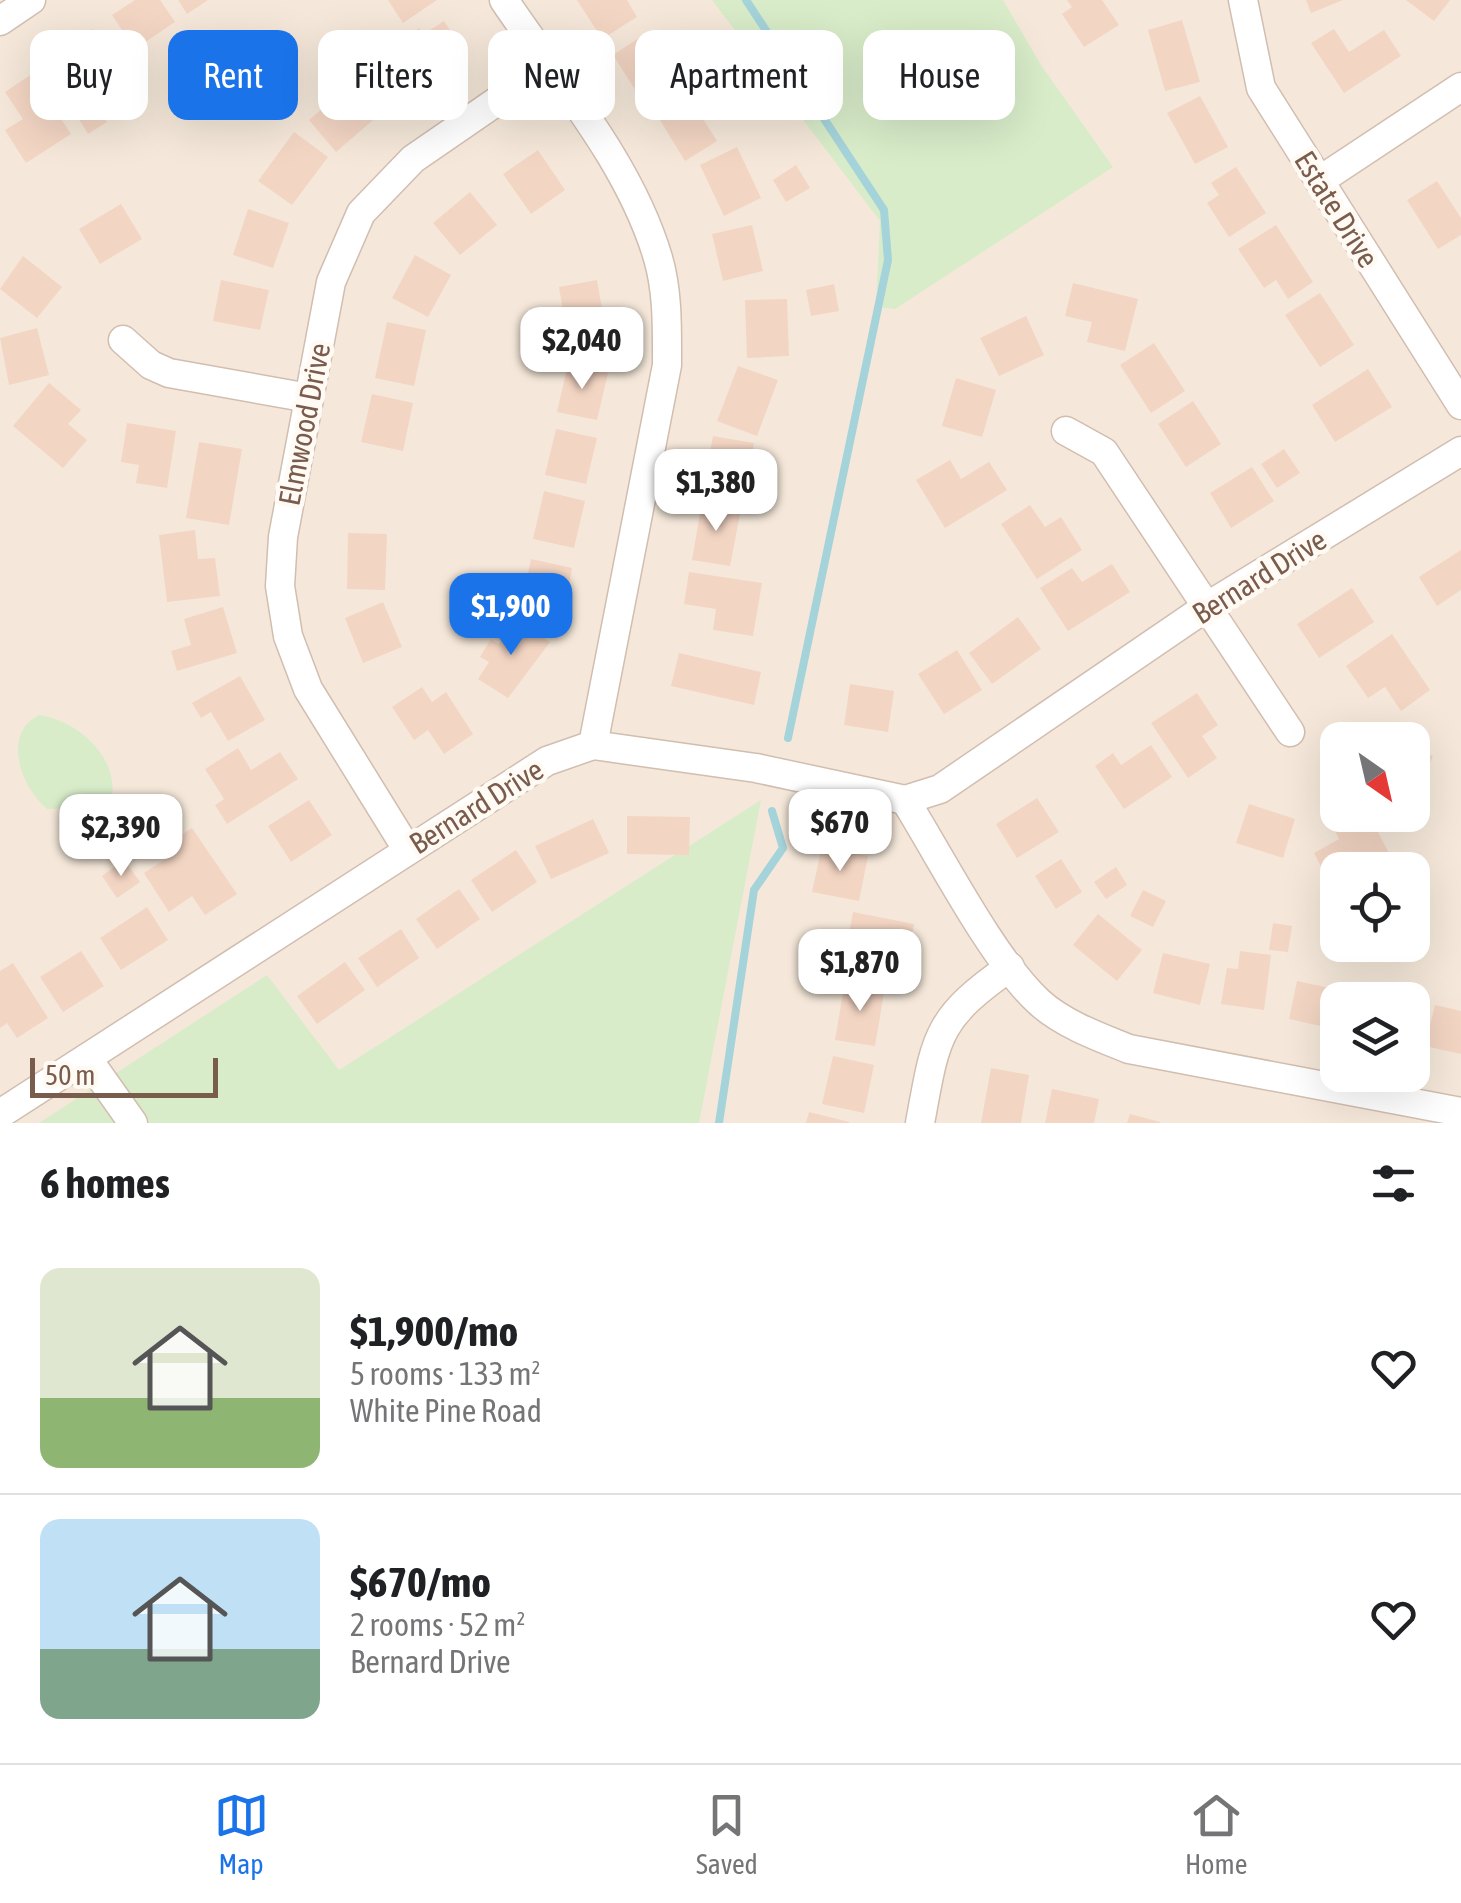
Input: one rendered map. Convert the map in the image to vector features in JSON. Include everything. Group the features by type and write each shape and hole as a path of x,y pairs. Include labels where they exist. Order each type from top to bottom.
{"street":[{"path":"0,20 31,0"},
{"path":"504,0 524,30"},
{"name":"Estate Drive","path":"1244,0 1261,88 1461,404"},
{"path":"1319,182 1461,87"},
{"name":"Elmwood Drive","path":"407,848 308,689 288,636 280,586 283,536 331,282 361,212 412,160 488,107"},
{"path":"585,120 620,170 642,212 659,261 667,312 666,365 593,745"},
{"path":"123,340 151,366 169,373 309,398"},
{"path":"1066,431 1104,452 1290,732"},
{"name":"Bernard Drive","path":"0,1114 547,761 593,745 756,768 904,800 940,789 1208,606 1461,451"},
{"path":"904,800 1010,967 1040,1003 1082,1030 1129,1050 1461,1112"},
{"path":"920,1123 934,1048 961,1001 1010,967"},
{"path":"87,1058 132,1123"},
{"path":"0,1114 8,1123"}],"shaded area":[{"path":"0,0 1461,0 1461,1123 0,1123"}],"green space":[{"path":"712,0 1003,0 1041,65 1113,167 895,309 876,307 880,221 803,120 843,120 843,30 735,30"},
{"path":"39,715 67,724 92,742 108,767 112,796 81,808 47,809 29,788 19,761 21,735"},
{"path":"761,800 699,1123 39,1123 267,975 339,1070"}],"building":[{"path":"135,0 160,0 175,22 148,40 148,30 122,30 112,15"},
{"path":"178,0 208,0 187,14"},
{"path":"388,0 437,0 403,23"},
{"path":"577,0 627,0 637,17 615,31 596,30"},
{"path":"1067,0 1102,0 1119,25 1084,47 1062,14 1072,7"},
{"path":"1306,0 1343,0 1311,13"},
{"path":"1406,0 1450,0 1434,21"},
{"path":"1182,20 1200,82 1165,91 1148,30"},
{"path":"444,21 450,30 430,30"},
{"path":"1334,29 1349,52 1384,30 1401,56 1344,93 1311,43"},
{"path":"635,41 635,90 615,58 615,54"},
{"path":"30,75 30,120 62,120 71,134 26,163 5,130 23,119 5,92"},
{"path":"1200,96 1228,147 1195,164 1167,113"},
{"path":"318,112 318,120 373,120 336,152 309,120"},
{"path":"79,120 106,120 107,122 88,134"},
{"path":"660,120 704,120 717,141 685,161"},
{"path":"294,132 328,157 292,205 258,181"},
{"path":"737,147 761,198 724,216 700,165"},
{"path":"538,150 565,190 531,214 503,174"},
{"path":"796,165 810,188 786,202 773,180"},
{"path":"1236,167 1266,213 1229,237 1207,203 1219,195 1211,183"},
{"path":"1437,181 1461,218 1461,235 1438,249 1407,200"},
{"path":"470,192 497,225 460,255 433,223"},
{"path":"121,204 142,239 100,264 79,229"},
{"path":"248,209 289,223 273,268 233,255"},
{"path":"752,225 763,271 723,281 712,234"},
{"path":"1276,225 1313,282 1288,299 1276,280 1264,288 1238,249"},
{"path":"415,255 451,275 428,317 392,298"},
{"path":"23,256 62,287 37,318 0,289"},
{"path":"221,280 269,290 260,330 213,321"},
{"path":"597,280 607,338 569,345 559,287"},
{"path":"1073,283 1138,299 1125,351 1087,342 1092,322 1065,316"},
{"path":"834,284 839,311 811,316 806,290"},
{"path":"1320,293 1354,345 1320,367 1285,315"},
{"path":"787,299 789,356 747,358 745,300"},
{"path":"1026,316 1044,355 999,376 980,338"},
{"path":"387,322 426,330 414,386 375,378"},
{"path":"37,328 49,375 9,385 0,338"},
{"path":"1154,343 1185,391 1151,413 1120,365"},
{"path":"568,364 608,373 597,420 557,412"},
{"path":"738,366 778,380 757,436 717,421"},
{"path":"1368,369 1392,407 1335,442 1312,405"},
{"path":"956,378 996,390 982,437 942,426"},
{"path":"49,383 81,410 68,424 87,440 63,468 13,426"},
{"path":"372,394 413,403 403,451 361,442"},
{"path":"1193,401 1221,444 1186,467 1158,424"},
{"path":"127,423 176,431 167,488 136,483 139,465 121,462"},
{"path":"556,429 597,438 586,484 545,475"},
{"path":"713,436 754,443 745,490 704,483"},
{"path":"199,442 242,449 229,525 186,518"},
{"path":"1284,449 1300,473 1277,488 1261,464"},
{"path":"950,460 961,479 989,462 1007,490 945,528 916,480"},
{"path":"1252,467 1274,501 1231,528 1210,493"},
{"path":"544,491 585,501 574,548 533,539"},
{"path":"702,502 741,509 730,566 692,560"},
{"path":"1030,505 1045,527 1061,517 1082,550 1037,579 1001,524"},
{"path":"195,530 198,559 215,558 220,596 167,602 159,535"},
{"path":"348,533 387,534 385,590 347,589"},
{"path":"1461,550 1461,590 1437,606 1419,577"},
{"path":"531,559 572,568 563,616 521,608"},
{"path":"1112,564 1130,592 1068,631 1040,588 1072,568 1082,582"},
{"path":"689,572 762,583 753,636 713,630 716,609 684,604"},
{"path":"1352,588 1374,622 1319,658 1297,624"},
{"path":"383,602 402,647 363,663 345,618"},
{"path":"223,607 237,653 177,671 171,651 191,645 184,619"},
{"path":"1018,617 1041,649 992,684 969,653"},
{"path":"514,620 550,642 508,698 478,679 489,662 480,657 491,639 499,644"},
{"path":"1392,634 1430,690 1401,711 1385,687 1368,698 1346,666"},
{"path":"957,650 982,690 944,714 918,674"},
{"path":"679,653 761,672 754,705 671,686"},
{"path":"240,676 265,720 228,741 211,712 201,718 192,703"},
{"path":"850,684 894,691 888,732 844,725"},
{"path":"422,687 432,702 446,692 473,734 444,754 428,730 414,740 392,707"},
{"path":"1197,693 1218,725 1202,736 1217,758 1188,778 1151,723"},
{"path":"1151,745 1172,777 1124,809 1095,766 1113,753 1121,765"},
{"path":"238,748 251,770 280,752 298,779 227,824 215,805 224,799 205,769"},
{"path":"1037,798 1059,832 1017,858 996,824"},
{"path":"309,800 332,835 291,862 268,826"},
{"path":"1249,804 1295,819 1283,858 1236,843"},
{"path":"627,816 690,817 689,855 627,854"},
{"path":"593,819 609,853 551,879 535,846"},
{"path":"192,828 237,894 205,915 192,896 169,912 144,873 176,852 170,843"},
{"path":"1336,832 1378,832 1388,852 1320,852 1320,865 1314,853 1339,839"},
{"path":"822,846 868,856 859,901 812,892"},
{"path":"516,850 537,882 492,912 471,880"},
{"path":"1061,859 1082,892 1056,909 1035,876"},
{"path":"124,860 140,882 117,898 102,876"},
{"path":"1116,867 1127,885 1106,899 1094,882"},
{"path":"459,889 480,919 437,949 416,919"},
{"path":"1143,890 1166,901 1153,927 1130,916"},
{"path":"147,907 168,940 121,970 100,938"},
{"path":"853,912 914,924 903,979 880,975 883,956 846,950"},
{"path":"1098,914 1142,950 1117,981 1073,945"},
{"path":"1273,923 1292,926 1288,952 1269,950"},
{"path":"401,929 419,958 377,987 358,958"},
{"path":"81,951 104,986 63,1012 40,977"},
{"path":"1240,951 1271,955 1264,1010 1221,1004 1227,968 1238,969"},
{"path":"1163,953 1210,964 1200,1005 1153,993"},
{"path":"345,962 365,990 317,1024 297,996"},
{"path":"13,963 48,1018 17,1038 7,1023 0,1028 0,971"},
{"path":"845,981 885,987 875,1046 835,1040"},
{"path":"1297,981 1320,986 1320,1026 1289,1019"},
{"path":"1435,1005 1461,1011 1461,1054 1430,1047"},
{"path":"833,1056 874,1065 864,1113 822,1104"},
{"path":"991,1068 1029,1075 1021,1123 981,1123"},
{"path":"1052,1089 1099,1099 1094,1123 1045,1123"},
{"path":"809,1112 849,1122 849,1123 806,1123"},
{"path":"1130,1114 1160,1122 1160,1123 1127,1123"}],"waterway":[{"path":"746,0 884,210 888,260 788,738"},
{"path":"719,1123 754,890 783,848 772,811"}]}
